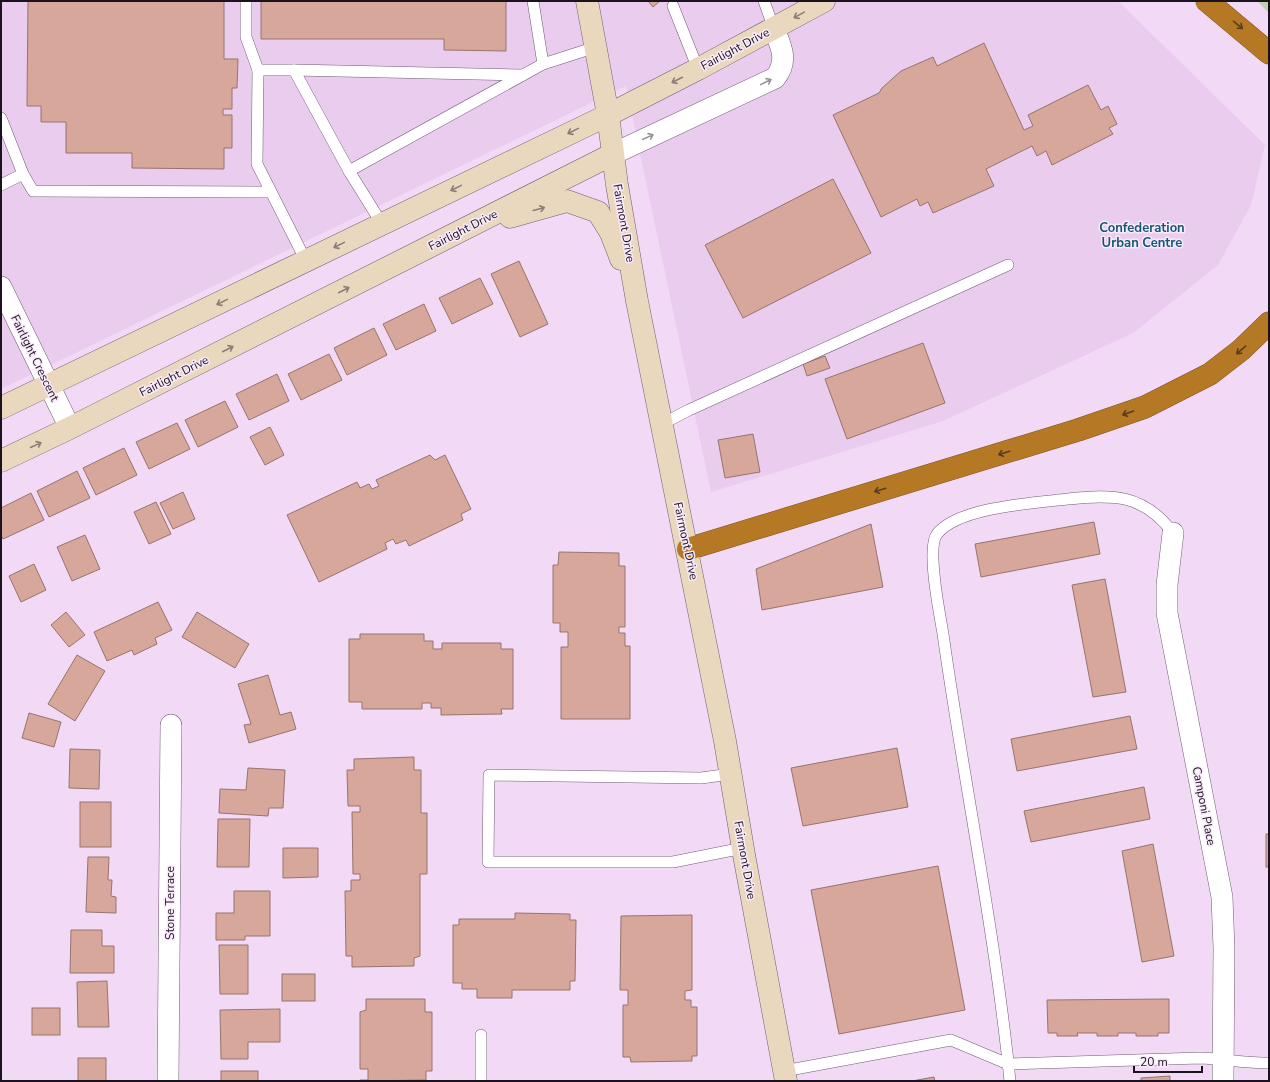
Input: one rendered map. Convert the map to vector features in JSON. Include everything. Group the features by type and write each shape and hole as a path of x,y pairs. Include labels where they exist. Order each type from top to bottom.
{"highway":[{"path":"1207,1 1269,53"},
{"path":"688,549 1078,430 1145,407 1210,374 1241,350 1269,323"}],"street":[{"name":"Fairmont Drive","path":"587,1 608,115 637,301 688,549 731,774 743,848 785,1076"},
{"path":"774,29 824,1"},
{"name":"Fairlight Drive","path":"1,408 608,115 774,29 784,57 782,66 775,78 613,154 70,428 1,461"},
{"path":"461,231 567,201 598,212 611,233 637,301"},
{"name":"Fairlight Crescent","path":"1,287 48,386 70,428"},
{"name":"Camponi Place","path":"1173,533 1167,586 1168,613 1222,897 1224,948 1223,1081"},
{"name":"Stone Terrace","path":"168,1081 171,725"}],"lane":[{"path":"246,1 246,37 258,70 257,164 306,261"},
{"path":"534,1 543,64"},
{"path":"764,1 774,29"},
{"path":"673,6 698,69"},
{"path":"349,170 543,64 596,46"},
{"path":"258,70 523,75"},
{"path":"294,70 349,170 382,224"},
{"path":"1,118 23,174 33,191 271,192"},
{"path":"1,184 23,174"},
{"path":"662,424 717,397 1008,265"},
{"path":"1010,1081 996,965 942,632 932,551 936,536 951,522 960,517 979,511 1088,498 1123,499 1137,502 1150,509 1163,519 1173,533"},
{"path":"731,774 701,778 489,775 488,862 673,862 743,848"},
{"path":"481,1035 481,1081"},
{"path":"785,1076 951,1040 1008,1064 1223,1059 1247,1063 1269,1064"}],"shaded area":[{"path":"1,1 1118,1 1265,145 1251,205 1218,265 1133,333 943,421 711,492 626,86 1,389"}],"green space":[{"path":"1257,1 1269,1 1269,13"}],"building":[{"path":"28,1 224,1 224,59 238,59 237,88 232,88 232,109 223,109 223,115 232,115 232,148 224,148 224,169 132,168 132,153 66,153 66,122 41,122 41,106 27,106"},
{"path":"261,1 506,1 506,51 444,50 444,39 261,39"},
{"path":"648,1 660,1 653,7"},
{"path":"984,43 1024,130 1033,126 1028,115 1088,85 1101,110 1108,106 1117,124 1109,128 1113,134 1052,165 1046,151 1037,156 1032,146 986,169 994,186 933,213 928,202 920,206 917,199 881,217 833,115 879,93 882,88 901,71 933,57 937,66"},
{"path":"833,179 871,253 743,318 705,245"},
{"path":"519,261 548,324 520,337 491,274"},
{"path":"480,278 493,304 452,324 439,298"},
{"path":"424,304 436,331 396,350 383,324"},
{"path":"374,328 387,355 347,375 334,348"},
{"path":"923,343 945,403 847,439 825,379"},
{"path":"329,354 342,380 301,400 288,374"},
{"path":"825,356 830,368 807,376 803,364"},
{"path":"277,374 289,401 249,420 236,394"},
{"path":"225,401 238,427 198,447 185,420"},
{"path":"177,423 190,449 149,469 136,442"},
{"path":"270,427 284,455 265,465 250,437"},
{"path":"753,434 760,472 725,478 718,440"},
{"path":"124,448 137,475 96,495 83,468"},
{"path":"430,455 435,460 445,455 471,509 461,514 463,520 409,546 406,540 396,544 393,539 385,543 387,549 319,582 287,515 357,482 360,488 369,484 372,489 379,486 376,480"},
{"path":"77,471 90,498 49,517 37,491"},
{"path":"183,492 195,519 173,529 160,503"},
{"path":"31,493 44,520 3,539 1,535 1,508"},
{"path":"156,502 171,534 149,544 134,512"},
{"path":"1094,522 1100,554 981,577 975,544"},
{"path":"871,524 883,587 762,610 756,569"},
{"path":"85,535 100,569 72,581 57,547"},
{"path":"559,552 619,553 619,566 625,566 625,627 619,627 619,633 625,633 625,646 630,646 630,719 561,719 561,647 568,647 568,632 560,632 560,623 553,623 553,565 558,565"},
{"path":"34,564 46,590 21,602 9,576"},
{"path":"1105,579 1126,692 1093,697 1072,585"},
{"path":"158,602 172,630 155,638 157,644 134,655 132,650 107,661 94,632"},
{"path":"66,612 85,635 69,647 51,625"},
{"path":"197,612 249,644 235,668 182,637"},
{"path":"360,634 424,634 424,641 433,641 433,649 442,649 442,643 501,643 501,649 513,649 513,709 501,709 502,714 441,715 441,708 431,708 431,703 422,703 422,709 362,709 362,702 349,702 349,639 360,639"},
{"path":"77,655 105,671 75,721 48,704"},
{"path":"268,675 280,715 291,712 296,729 249,743 244,725 251,724 238,684"},
{"path":"29,713 61,722 54,747 22,738"},
{"path":"1130,716 1137,749 1017,771 1011,739"},
{"path":"897,748 908,807 803,826 791,768"},
{"path":"70,749 100,750 99,789 69,788"},
{"path":"414,757 414,770 421,770 421,813 427,813 427,874 420,874 420,956 414,958 414,966 352,967 352,956 346,956 345,891 351,891 351,880 360,880 360,874 353,874 352,812 360,812 360,806 348,806 347,770 354,770 354,759"},
{"path":"248,768 285,770 283,808 269,808 268,816 219,813 220,789 246,790"},
{"path":"1144,787 1150,819 1031,842 1024,811"},
{"path":"80,802 111,802 111,847 80,847"},
{"path":"218,819 250,819 249,867 217,867"},
{"path":"1266,834 1269,834 1269,867 1266,867"},
{"path":"1153,844 1174,956 1142,962 1122,851"},
{"path":"283,848 318,848 318,877 283,878"},
{"path":"88,857 109,857 108,880 112,880 111,896 116,897 116,913 86,912"},
{"path":"938,866 965,1010 839,1034 811,890"},
{"path":"234,891 270,891 270,936 245,936 245,940 216,940 216,913 234,913"},
{"path":"515,913 570,914 570,920 576,920 575,981 570,981 570,990 512,990 512,998 477,998 477,989 462,989 462,983 453,983 453,925 459,925 459,919 515,919"},
{"path":"692,915 692,990 685,991 685,1000 691,1000 691,1007 697,1007 697,1056 692,1056 692,1061 631,1062 630,1057 623,1057 623,1005 628,1005 628,990 620,990 621,916"},
{"path":"71,930 102,930 102,946 114,946 114,973 70,973"},
{"path":"219,945 248,945 248,994 220,994"},
{"path":"282,974 315,974 315,1001 282,1001"},
{"path":"107,981 109,1027 78,1027 77,982"},
{"path":"366,999 425,999 425,1012 432,1012 432,1071 426,1071 426,1080 360,1081 368,1080 368,1069 360,1069 360,1012 366,1010"},
{"path":"1169,999 1169,1033 1158,1033 1158,1036 1136,1036 1136,1033 1118,1033 1118,1036 1097,1036 1097,1033 1077,1033 1078,1036 1057,1036 1057,1033 1048,1033 1047,1000"},
{"path":"32,1008 60,1008 60,1035 32,1035"},
{"path":"280,1009 280,1042 248,1042 248,1059 221,1059 220,1010"},
{"path":"78,1058 106,1058 106,1081 78,1081"},
{"path":"221,1071 258,1071 258,1081 221,1081"},
{"path":"1170,1076 1170,1081 1141,1081 1141,1078"},
{"path":"934,1077 935,1081 912,1081"}],"district":[{"name":"Confederation Urban Centre","path":"1142,234"}]}
